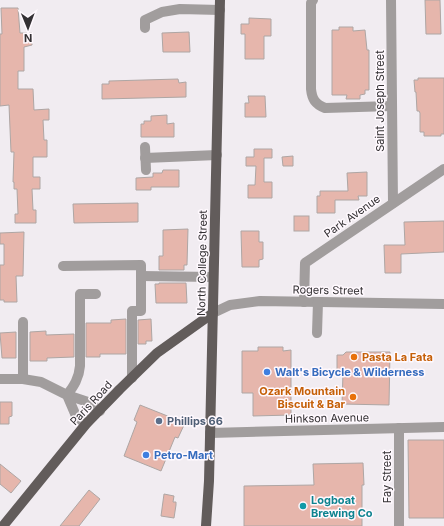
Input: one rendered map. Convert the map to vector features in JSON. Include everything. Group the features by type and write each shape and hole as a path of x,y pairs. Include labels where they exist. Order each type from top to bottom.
{"main road":[{"name":"North College Street","path":"206,526 210,433 220,5"},
{"name":"Paris Road","path":"3,526 86,424 157,353 212,313"}],"street":[{"path":"313,0 311,3 312,99 317,105 325,108 392,106"},
{"name":"Saint Joseph Street","path":"391,0 393,203"},
{"path":"145,28 145,20 162,12 220,5"},
{"path":"145,147 146,170"},
{"path":"145,158 217,155"},
{"name":"Park Avenue","path":"304,302 305,263 444,169"},
{"path":"63,266 140,265 141,311 132,311 132,378"},
{"path":"141,276 213,277"},
{"path":"67,395 75,384 79,375 80,294 96,294"},
{"name":"Rogers Street","path":"212,313 230,305 260,301 444,304"},
{"path":"317,332 318,302"},
{"path":"23,322 23,380"},
{"path":"0,379 41,382 67,395 88,402 100,411"},
{"path":"67,395 76,416 86,424"},
{"name":"Hinkson Avenue","path":"210,433 444,427"},
{"name":"Fay Street","path":"399,428 399,526"}],"building":[{"path":"425,0 440,0 441,34 426,34"},
{"path":"1,8 18,8 20,33 32,33 32,45 24,47 24,71 18,71 18,89 33,89 34,110 49,109 49,120 43,120 44,140 47,140 47,157 33,157 33,177 40,177 40,189 32,189 33,210 36,210 36,223 15,223 15,214 18,214 17,189 14,189 13,182 14,152 11,152 9,105 0,106 0,34 2,34"},
{"path":"249,18 271,19 271,36 264,36 264,59 245,59 245,34 241,34 241,24 249,24"},
{"path":"339,27 353,27 353,31 365,30 367,50 369,50 369,90 365,90 365,94 360,95 360,99 346,99 347,95 332,95 332,30 339,30"},
{"path":"189,32 190,52 163,52 162,33"},
{"path":"418,78 444,78 444,134 441,134 441,136 424,136 424,132 420,132 420,113 417,111 414,80 418,80"},
{"path":"178,79 179,83 186,82 186,97 102,99 102,84 109,84 109,81"},
{"path":"248,96 265,96 266,117 245,117 245,103 249,103"},
{"path":"167,115 167,124 174,123 174,137 141,137 141,124 144,124 144,121 151,121 151,116"},
{"path":"254,149 272,149 272,158 264,158 264,182 272,182 272,198 248,198 248,185 255,185 256,166 246,166 246,157 254,157"},
{"path":"293,156 293,166 283,166 282,157"},
{"path":"163,170 179,170 179,187 151,187 151,190 136,190 136,178 153,177 153,173 162,173"},
{"path":"367,172 367,196 358,196 359,200 335,200 335,213 317,213 317,196 320,196 320,191 348,191 347,173"},
{"path":"138,203 138,222 74,223 73,204"},
{"path":"294,216 309,216 309,231 294,231"},
{"path":"444,221 444,252 401,254 401,273 385,273 384,245 405,245 404,222"},
{"path":"188,229 187,265 184,265 184,270 159,270 159,256 163,256 163,230"},
{"path":"241,231 259,231 259,242 263,242 263,259 259,260 259,267 242,267"},
{"path":"24,232 23,276 16,276 17,302 4,302 4,300 0,300 0,265 4,265 4,244 0,244 0,233"},
{"path":"186,283 187,303 156,303 155,284"},
{"path":"126,319 126,354 100,354 100,357 86,357 86,323 111,323 111,320"},
{"path":"151,319 152,341 146,341 146,344 138,344 138,320"},
{"path":"46,331 46,335 74,334 74,357 47,358 47,361 30,361 30,332"},
{"path":"16,332 16,358 2,358 0,333"},
{"name":"Walt's Bicycle & Wilderness","path":"258,347 283,347 283,351 291,350 291,415 253,416 253,393 242,393 242,351 258,351"},
{"path":"346,352 390,352 389,405 342,404 343,373 337,373 337,355 343,355"},
{"path":"0,402 12,402 12,416 9,417 9,424 0,424"},
{"path":"140,405 185,423 178,438 175,437 161,471 124,456 137,422 134,420"},
{"path":"408,440 444,440 444,518 409,518"},
{"name":"Logboat Brewing Co","path":"363,463 364,485 362,485 362,526 244,526 244,486 314,485 313,464"},
{"path":"0,464 21,481 11,493 0,484"},
{"path":"89,490 100,499 79,526 60,526"},
{"path":"164,494 174,496 173,502 176,502 176,505 174,518 161,516"}],"place":[{"name":"Pasta La Fata","path":"354,357"},
{"name":"Walt's Bicycle & Wilderness","path":"267,372"},
{"name":"Ozark Mountain Biscuit & Bar","path":"353,397"},
{"name":"Phillips 66","path":"159,421"},
{"name":"Petro-Mart","path":"146,455"},
{"name":"Logboat Brewing Co","path":"303,506"}]}
